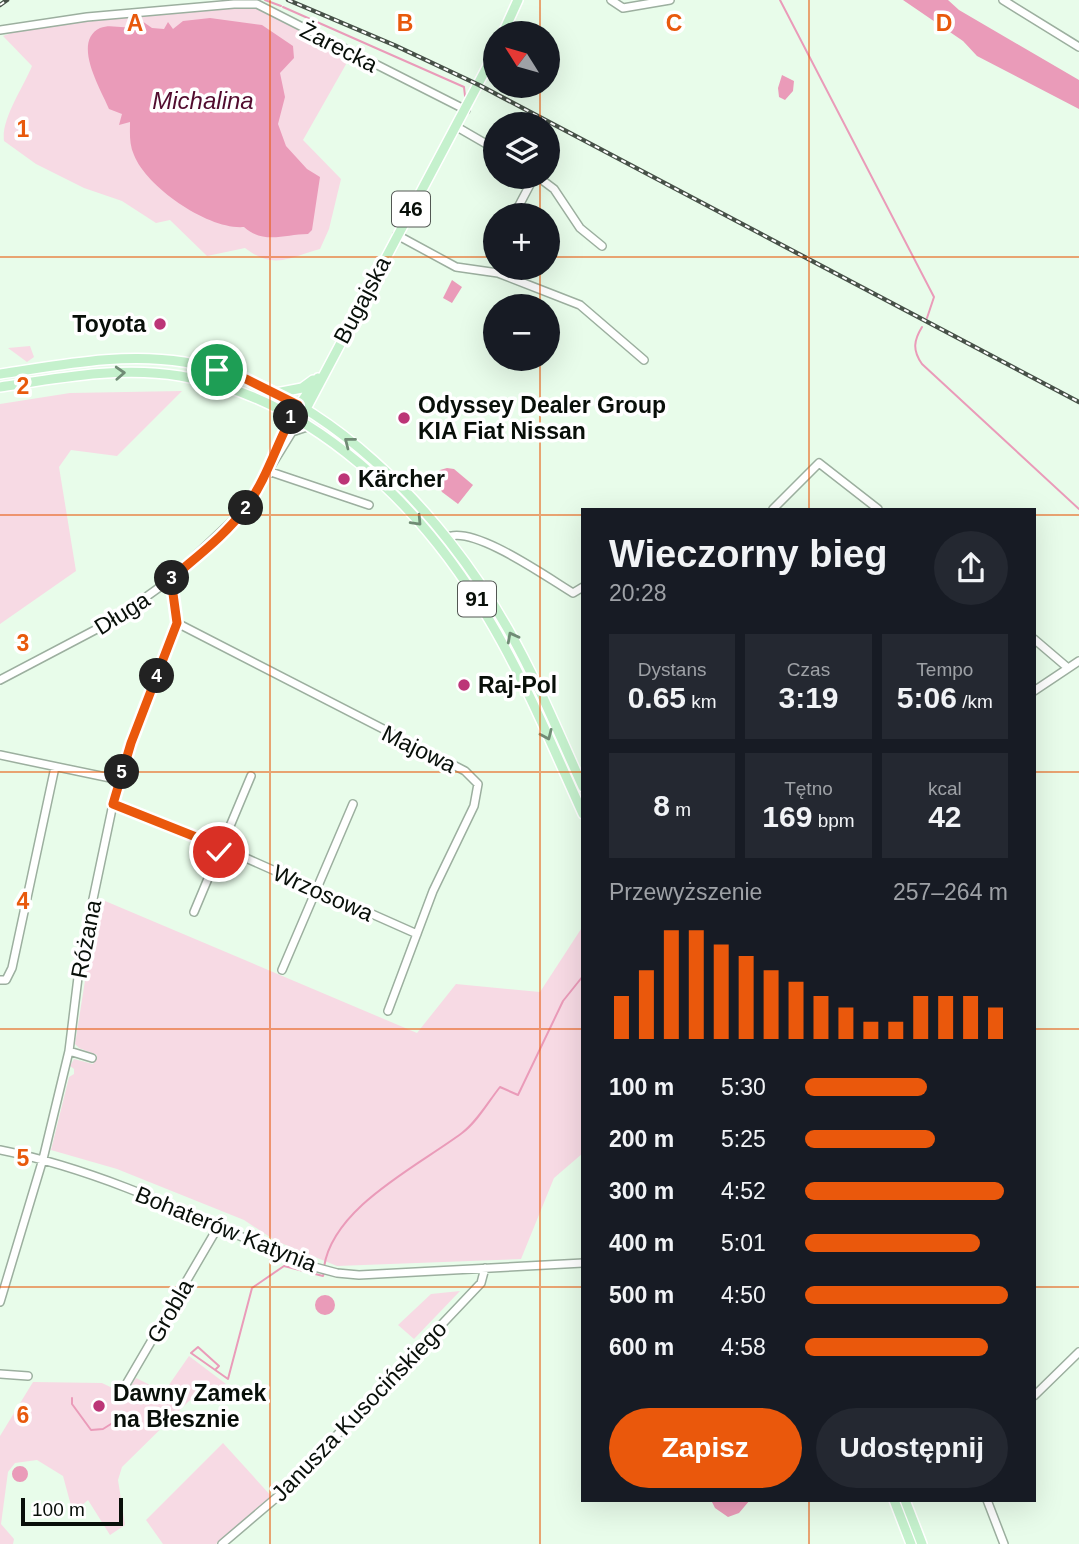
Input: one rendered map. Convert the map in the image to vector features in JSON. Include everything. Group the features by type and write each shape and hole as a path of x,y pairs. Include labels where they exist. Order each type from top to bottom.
{"main road":[{"path":"508,21 518,0"},
{"name":"Bugajska","path":"299,422 302,408 483,76"},
{"path":"0,374 85,362 149,358 217,370 276,393"},
{"name":"46","path":"276,393 304,387 327,366"},
{"path":"0,387 123,372 170,374 226,387 299,422"},
{"name":"91","path":"276,393 302,408 389,475 446,538 484,589 510,633 581,783"},
{"name":"91","path":"299,422 348,456 387,490 428,533 458,572 508,652 581,810"},
{"path":"895,1502 911,1544"},
{"path":"907,1504 922,1544"}],"street":[{"path":"611,0 624,8 670,0"},
{"path":"1003,0 1079,47"},
{"name":"Żarecka","path":"0,30 87,17 257,4 466,110"},
{"path":"457,127 483,142"},
{"path":"554,189 576,223 602,246"},
{"name":"Bugajska","path":"397,235 464,270 498,273 580,305 644,360"},
{"name":"Długa","path":"276,455 299,422"},
{"name":"Długa","path":"0,680 114,620 171,579 240,515 299,422"},
{"path":"774,508 819,463 877,508"},
{"path":"268,471 369,505"},
{"path":"446,538 460,533 474,537 573,593 581,588"},
{"name":"Różana","path":"0,1302 43,1159 69,1051 80,961 113,804 131,743 177,623 171,579"},
{"name":"Majowa","path":"177,623 465,771 478,784 474,806 433,891 388,1012"},
{"path":"1036,641 1068,668"},
{"path":"1036,690 1079,661"},
{"path":"0,755 120,780"},
{"path":"0,980 6,979 12,968 55,767"},
{"path":"194,912 251,776"},
{"name":"Wrzosowa","path":"113,804 221,847 417,934"},
{"path":"282,970 353,804"},
{"path":"69,1051 92,1058"},
{"name":"Bohaterów Katynia","path":"0,1150 43,1159 138,1193 303,1265 337,1273 359,1275 581,1264"},
{"name":"Grobla","path":"121,1393 218,1227"},
{"name":"Janusza Kusocińskiego","path":"222,1544 292,1482 481,1283 485,1268"},
{"path":"1036,1394 1079,1352"},
{"path":"0,1374 28,1376"},
{"path":"988,1502 1004,1544"}],"shaded area":[{"path":"254,6 309,36 311,32 348,52 349,59 303,140 341,179 329,229 320,249 281,260 264,259 245,248 207,256 170,220 156,223 122,201 84,188 36,164 4,141 9,113 32,66 3,36 22,29 91,18"},
{"path":"30,346 34,357 27,362 8,348"},
{"path":"182,391 117,456 71,450 59,467 76,571 0,624 0,404 70,393"},
{"path":"319,425 382,475 429,524 426,526 316,429"},
{"path":"98,898 417,1033 456,984 540,992 581,929 581,1155 554,1178 521,1259 337,1266 276,1241 244,1220 117,1169 51,1150 69,1077 74,1074 74,1069 70,1066 74,1059 93,1064 97,1055 75,1044"},
{"path":"460,1291 414,1339 398,1325 431,1294"},
{"path":"189,1356 226,1384 189,1401 122,1467 118,1480 125,1525 110,1535 88,1500 73,1513 63,1476 37,1460 15,1463 8,1472 1,1524 14,1539 13,1544 0,1544 0,1436 33,1382 102,1383 125,1394 136,1378 164,1392"},
{"path":"223,1443 272,1497 216,1544 163,1544 146,1520"}],"water":[{"path":"903,0 948,0 959,10 1079,80 1079,109 977,56 963,41"},
{"name":"Michalina","path":"210,18 262,25 293,46 294,58 280,73 285,97 278,124 286,146 307,169 320,177 312,230 308,234 259,236 244,227 214,222 181,204 165,193 141,168 131,147 130,122 119,125 122,114 109,109 88,55 88,44 92,35 107,26 130,27 142,21 152,28 164,29 168,22 173,29 183,21"},
{"path":"782,75 794,81 793,91 785,100 779,97 778,88"},
{"path":"452,280 462,287 452,303 443,298"},
{"path":"454,469 473,485 458,504 442,492 434,477 440,470"},
{"path":"321,1295 329,1295 335,1305 329,1315 321,1315 315,1309 315,1301"},
{"path":"20,1466 26,1468 26,1480 20,1482 14,1480 12,1474 14,1468"},
{"path":"712,1502 748,1502 739,1513 728,1517 715,1508"}],"waterway":[{"path":"265,0 281,6"},
{"path":"780,0 934,297 927,318"},
{"path":"283,7 464,87 465,96"},
{"path":"922,327 915,345 922,364 1079,509"},
{"path":"324,1267 331,1245 343,1225 360,1207 401,1174 467,1128 500,1087 518,1095 563,1001 581,978"},
{"path":"216,1369 219,1366 198,1347 191,1353 228,1379 252,1288 284,1266 323,1276 324,1273"},
{"path":"72,1398 72,1404 91,1430 103,1429 122,1417"}],"railway":[{"path":"0,5 7,0"},
{"path":"288,0 479,85 1079,402"}],"place":[{"name":"Toyota","path":"160,324"},
{"name":"Odyssey Dealer Group KIA Fiat Nissan","path":"404,418"},
{"name":"Kärcher","path":"344,479"},
{"name":"Raj-Pol","path":"464,685"},
{"name":"Dawny Zamek na Błesznie","path":"99,1406"}],"route":[{"path":"217,370 246,379 298,405 283,433 276,455 244,510 171,579 177,623 131,743 113,804 221,847 219,852"}]}
